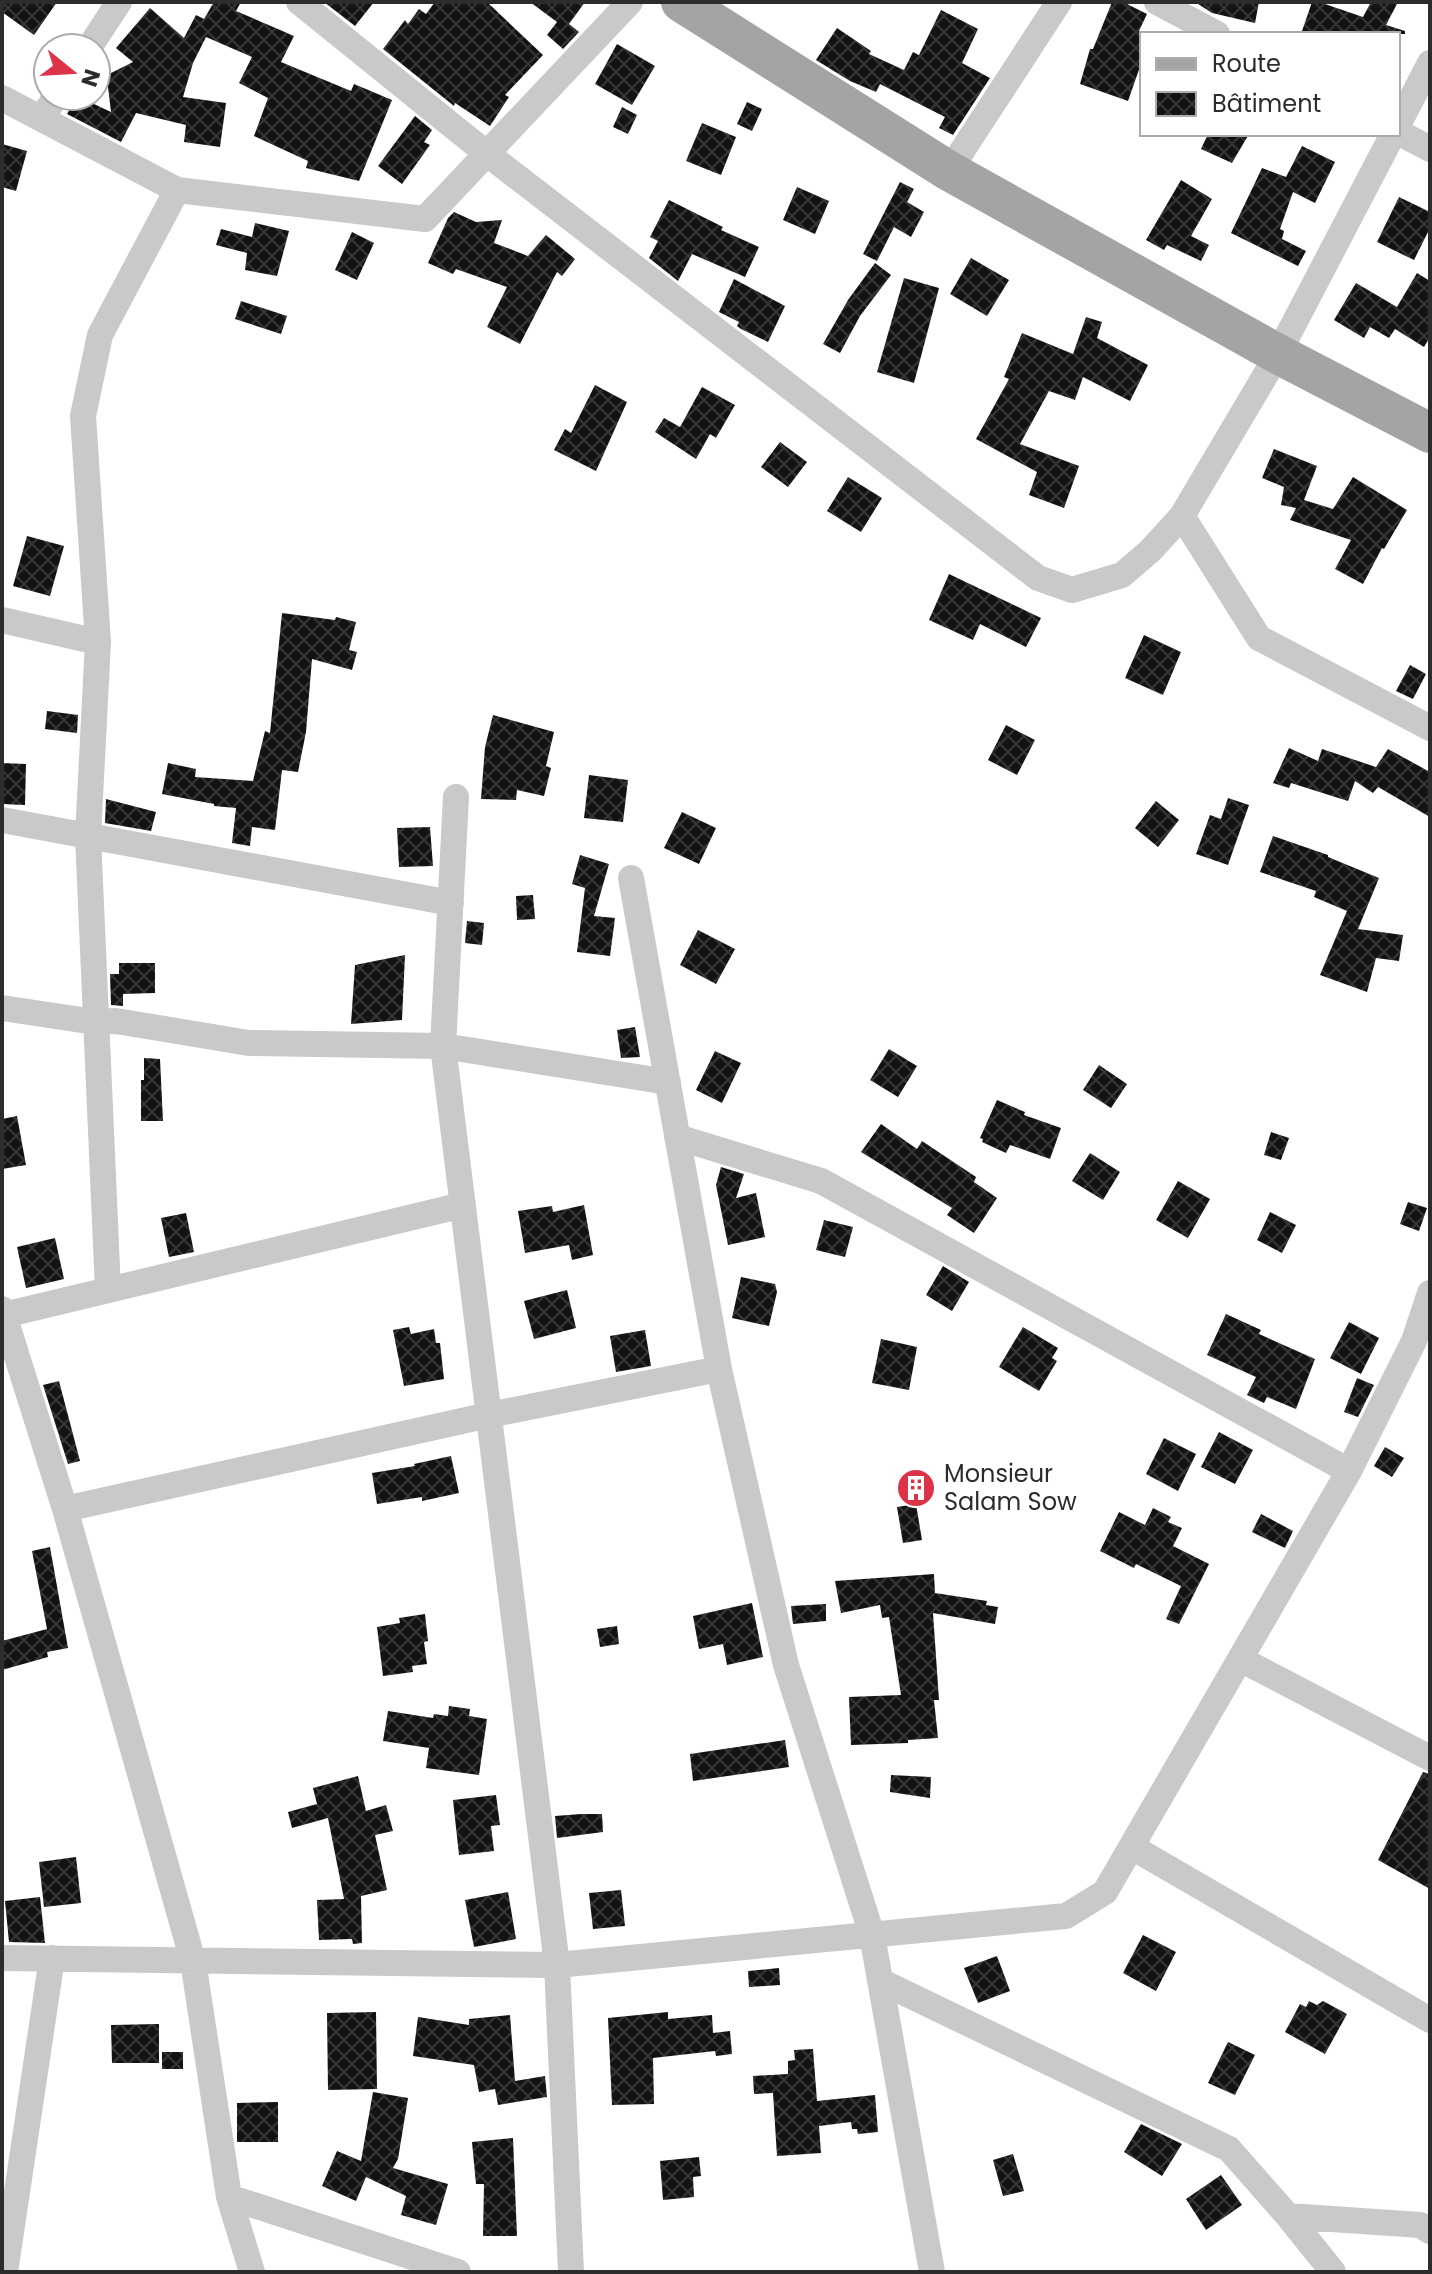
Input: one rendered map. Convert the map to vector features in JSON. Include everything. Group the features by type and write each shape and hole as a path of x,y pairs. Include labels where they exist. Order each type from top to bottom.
{"main road":[{"path":"681,2 949,171 1278,354 1430,433"}],"street":[{"path":"99,32 119,2"},
{"path":"299,2 486,153 1038,578 1072,590 1122,575 1150,551 1182,516 1278,354 1394,136"},
{"path":"57,112 177,190 425,219 630,2"},
{"path":"949,171 1059,2"},
{"path":"1157,2 1213,32"},
{"path":"1400,121 1430,63"},
{"path":"2,98 32,104"},
{"path":"1400,135 1430,149"},
{"path":"108,1290 88,836 98,642 83,416 100,335 177,190"},
{"path":"1182,516 1259,638 1430,728"},
{"path":"2,620 98,642"},
{"path":"456,797 443,1046 557,1965 571,2272"},
{"path":"2,820 451,903"},
{"path":"631,878 719,1369 786,1665 872,1935 932,2272"},
{"path":"2,1008 95,1022 116,1021 249,1043 443,1046 668,1082"},
{"path":"677,1137 821,1181 1349,1471"},
{"path":"252,2272 229,2197 193,1961 65,1509 3,1312 463,1205"},
{"path":"2,1958 557,1965 1066,1916 1105,1892 1132,1847 1349,1471 1414,1341 1430,1293"},
{"path":"65,1509 489,1415 719,1369"},
{"path":"1240,1659 1430,1758"},
{"path":"1132,1847 1430,2020"},
{"path":"5,2272 52,1958"},
{"path":"880,1981 1229,2149 1333,2272"},
{"path":"229,2197 458,2272"},
{"path":"1288,2216 1427,2220"}],"building":[{"path":"2,2 57,2 32,34 2,12"},
{"path":"214,2 241,2 236,11 294,36 281,62 351,91 354,84 392,100 359,181 306,168 308,161 254,136 268,98 239,83 252,57 206,37 193,63 183,97 226,103 220,147 184,142 186,125 136,113 121,142 67,114 112,112 112,72 133,62 116,48 150,8 184,38 196,15 204,19"},
{"path":"324,2 374,2 355,26"},
{"path":"435,2 487,2 543,55 505,95 509,97 490,126 455,103 454,106 383,49 405,20 408,24 419,9 426,14"},
{"path":"530,2 585,2 569,24 579,32 563,49 547,35 557,22"},
{"path":"1112,2 1123,2 1147,14 1139,31 1142,32 1140,67 1128,101 1080,84 1090,49 1093,49"},
{"path":"1195,2 1259,2 1255,23 1212,13"},
{"path":"1312,2 1363,17 1371,2 1398,2 1386,25 1405,31 1405,34 1400,32 1302,32"},
{"path":"941,10 978,29 962,63 990,78 953,135 939,128 945,117 880,84 876,92 850,81 816,60 837,28 871,51 869,54 904,70 913,52 919,55"},
{"path":"617,44 655,66 632,105 595,84"},
{"path":"747,102 762,109 752,131 737,124"},
{"path":"622,107 637,115 628,134 613,127"},
{"path":"415,116 432,130 424,142 430,145 402,184 378,166"},
{"path":"702,123 736,137 721,175 686,161"},
{"path":"1207,136 1248,136 1232,163 1201,149"},
{"path":"2,144 27,151 16,191 2,187"},
{"path":"1302,146 1335,162 1315,203 1293,192 1280,229 1284,231 1282,239 1306,251 1298,266 1231,233 1262,168 1286,177"},
{"path":"1181,180 1212,199 1191,236 1209,245 1201,261 1167,245 1164,250 1146,240"},
{"path":"900,182 914,189 907,202 924,212 911,237 894,227 877,261 863,254"},
{"path":"797,187 829,201 815,234 783,220"},
{"path":"1399,197 1430,212 1430,228 1414,260 1377,242"},
{"path":"669,200 723,227 721,230 759,247 745,277 692,254 678,281 649,258 658,241 650,237"},
{"path":"454,212 476,222 502,220 494,243 528,256 546,235 575,259 562,276 557,272 520,344 487,327 507,287 456,269 453,274 428,263 448,218"},
{"path":"255,223 289,231 277,276 245,270 247,253 216,245 221,229 252,237"},
{"path":"352,232 374,243 357,280 335,270"},
{"path":"971,258 1009,280 987,316 950,294"},
{"path":"875,263 891,275 860,316 840,353 823,344 848,300"},
{"path":"1417,273 1430,281 1430,337 1424,347 1395,329 1389,338 1370,327 1364,338 1334,320 1356,283 1397,307"},
{"path":"904,278 939,288 914,383 877,372"},
{"path":"734,279 785,306 768,342 741,329 737,326 739,322 719,312"},
{"path":"241,301 287,316 281,334 235,319"},
{"path":"1086,317 1102,322 1097,338 1148,365 1130,401 1083,377 1075,400 1049,391 1020,444 1079,466 1064,508 1029,495 1037,472 976,439 1009,379 1004,377 1022,333 1073,354"},
{"path":"595,385 627,402 596,471 554,450 565,429 571,433"},
{"path":"702,387 735,405 716,438 710,434 696,459 655,432 664,418 680,427"},
{"path":"780,442 807,462 788,487 761,467"},
{"path":"1274,449 1317,466 1304,500 1333,509 1353,477 1407,510 1363,584 1335,569 1351,540 1290,520 1296,508 1281,505 1284,487 1262,478"},
{"path":"848,477 882,498 861,532 827,511"},
{"path":"27,536 64,546 50,596 13,586"},
{"path":"949,574 1041,618 1026,647 980,624 973,640 929,620"},
{"path":"282,613 335,620 336,617 356,622 349,650 357,652 352,670 312,659 306,732 298,772 282,770 275,830 252,827 250,846 232,843 236,808 162,794 168,763 196,769 195,777 253,781 265,731 270,733"},
{"path":"1144,635 1181,652 1163,695 1125,678"},
{"path":"1410,665 1426,674 1413,699 1396,691"},
{"path":"47,711 78,715 77,733 45,729"},
{"path":"493,715 554,732 546,766 551,768 544,796 517,790 516,800 481,799 485,747"},
{"path":"1006,725 1035,740 1017,775 988,760"},
{"path":"1289,748 1318,761 1322,749 1376,767 1388,749 1430,772 1430,817 1378,787 1373,793 1355,781 1348,801 1291,783 1289,788 1273,783"},
{"path":"2,763 26,764 25,805 2,804"},
{"path":"589,775 628,780 623,822 584,818"},
{"path":"1228,798 1249,805 1228,865 1196,854 1210,815 1221,819"},
{"path":"106,799 156,812 151,831 105,823"},
{"path":"1156,801 1179,820 1158,847 1135,828"},
{"path":"682,812 716,828 699,864 664,848"},
{"path":"430,827 433,866 399,867 397,828"},
{"path":"1273,836 1328,855 1379,878 1358,929 1403,935 1399,961 1376,958 1367,992 1320,975 1347,911 1314,897 1316,891 1260,872"},
{"path":"580,855 609,864 594,916 615,918 610,956 577,952 585,888 572,884"},
{"path":"533,895 535,919 517,920 516,896"},
{"path":"467,921 484,923 482,945 465,943"},
{"path":"698,930 735,949 716,984 680,965"},
{"path":"405,955 402,1020 351,1024 355,965"},
{"path":"119,963 155,963 155,993 123,994 123,1006 111,1005 110,974 119,974"},
{"path":"635,1027 640,1057 621,1058 617,1030"},
{"path":"889,1049 917,1066 898,1097 870,1080"},
{"path":"715,1051 741,1063 722,1103 696,1090"},
{"path":"144,1058 160,1059 163,1121 141,1121"},
{"path":"1099,1065 1127,1084 1111,1108 1083,1090"},
{"path":"997,1100 1025,1112 1024,1115 1061,1128 1050,1159 1010,1145 1006,1153 982,1142 980,1138"},
{"path":"17,1116 26,1165 2,1169 2,1119"},
{"path":"881,1124 917,1149 922,1141 976,1177 974,1182 997,1198 974,1233 947,1215 952,1208 861,1152"},
{"path":"1271,1132 1289,1138 1281,1160 1264,1155"},
{"path":"1090,1153 1120,1172 1103,1200 1072,1181"},
{"path":"721,1167 744,1174 736,1198 756,1193 765,1237 728,1245 716,1185"},
{"path":"1178,1181 1210,1199 1188,1238 1156,1220"},
{"path":"1408,1202 1427,1208 1419,1231 1400,1224"},
{"path":"584,1205 593,1255 572,1260 569,1245 525,1253 518,1211 552,1206 553,1212"},
{"path":"1270,1212 1296,1225 1282,1253 1257,1240"},
{"path":"186,1213 194,1252 169,1257 161,1218"},
{"path":"824,1220 853,1227 845,1257 816,1250"},
{"path":"55,1238 64,1279 26,1288 17,1247"},
{"path":"943,1266 969,1282 952,1311 926,1295"},
{"path":"741,1277 775,1284 777,1292 769,1326 732,1318"},
{"path":"567,1290 576,1328 534,1339 524,1301"},
{"path":"1226,1314 1261,1330 1259,1334 1315,1359 1296,1409 1267,1397 1264,1403 1247,1395 1256,1377 1207,1355"},
{"path":"1349,1322 1379,1338 1361,1374 1330,1358"},
{"path":"409,1327 411,1334 434,1329 436,1343 440,1343 444,1379 404,1386 393,1330"},
{"path":"1023,1327 1058,1348 1052,1358 1057,1361 1039,1391 999,1367"},
{"path":"645,1330 651,1366 616,1372 610,1336"},
{"path":"881,1339 917,1347 909,1390 872,1383"},
{"path":"1357,1378 1374,1385 1358,1417 1344,1412"},
{"path":"59,1381 80,1461 68,1464 43,1385"},
{"path":"1219,1432 1253,1450 1235,1484 1201,1467"},
{"path":"1164,1438 1196,1454 1178,1491 1146,1474"},
{"path":"1385,1447 1404,1458 1392,1477 1374,1466"},
{"path":"451,1456 459,1493 422,1501 422,1497 377,1504 372,1473"},
{"path":"916,1504 922,1540 903,1543 897,1507"},
{"path":"1153,1508 1171,1517 1168,1522 1182,1528 1173,1546 1209,1564 1179,1624 1166,1619 1181,1586 1100,1551 1119,1512 1145,1525"},
{"path":"1261,1514 1293,1531 1285,1548 1252,1532"},
{"path":"50,1547 68,1648 47,1652 48,1657 2,1670 2,1641 47,1629 32,1551"},
{"path":"934,1574 935,1593 987,1601 986,1605 998,1607 995,1624 933,1613 939,1700 934,1700 938,1738 908,1740 908,1743 851,1745 849,1697 901,1695 889,1617 882,1618 880,1605 841,1613 835,1581"},
{"path":"752,1603 763,1657 727,1665 723,1644 699,1649 693,1616"},
{"path":"826,1604 826,1621 793,1624 791,1606"},
{"path":"425,1614 427,1664 412,1666 413,1672 383,1676 377,1627 400,1623 399,1618"},
{"path":"617,1626 619,1644 600,1647 597,1629"},
{"path":"449,1706 470,1709 469,1716 487,1719 479,1775 426,1768 429,1748 383,1741 388,1711 433,1718 434,1714 448,1716"},
{"path":"785,1740 789,1767 693,1781 690,1754"},
{"path":"1423,1772 1430,1774 1430,1889 1378,1860"},
{"path":"891,1775 931,1777 930,1798 890,1792"},
{"path":"358,1776 366,1811 386,1805 393,1831 375,1835 387,1890 361,1896 362,1943 353,1944 352,1939 319,1940 317,1900 344,1899 328,1818 292,1828 288,1812 317,1804 313,1788"},
{"path":"496,1795 500,1825 491,1826 494,1851 459,1855 453,1800"},
{"path":"602,1814 603,1832 557,1838 555,1816"},
{"path":"76,1857 81,1903 44,1907 39,1862"},
{"path":"621,1890 625,1926 593,1929 589,1893"},
{"path":"508,1892 516,1939 474,1947 465,1900"},
{"path":"40,1897 45,1943 9,1942 5,1901"},
{"path":"1143,1935 1176,1952 1156,1991 1123,1973"},
{"path":"997,1956 1010,1991 978,2003 964,1968"},
{"path":"779,1968 780,1985 749,1987 748,1971"},
{"path":"1309,2001 1317,2005 1323,2001 1347,2014 1325,2054 1285,2032 1300,2004 1306,2007"},
{"path":"376,2012 377,2089 328,2090 327,2013"},
{"path":"668,2012 668,2019 712,2015 713,2033 730,2031 732,2054 716,2056 715,2051 653,2058 654,2104 612,2105 608,2018"},
{"path":"510,2015 515,2081 545,2076 547,2097 498,2105 495,2089 479,2092 474,2065 413,2056 418,2017 469,2025 469,2019"},
{"path":"159,2024 159,2063 112,2063 111,2025"},
{"path":"1228,2042 1255,2055 1235,2095 1208,2083"},
{"path":"813,2049 817,2101 875,2095 878,2132 858,2134 857,2129 852,2129 851,2122 819,2126 821,2153 777,2156 773,2093 754,2094 753,2076 788,2074 788,2061 795,2060 794,2050"},
{"path":"162,2052 183,2052 183,2069 162,2069"},
{"path":"373,2092 408,2098 398,2159 393,2168 448,2184 436,2225 401,2215 406,2196 366,2177 356,2201 322,2186 337,2151 361,2161"},
{"path":"278,2102 278,2142 237,2142 237,2103"},
{"path":"1141,2124 1182,2144 1162,2176 1124,2152"},
{"path":"513,2138 517,2236 483,2236 484,2184 476,2184 472,2142"},
{"path":"1013,2154 1024,2191 1003,2196 993,2160"},
{"path":"699,2157 701,2176 693,2177 694,2197 663,2200 660,2161"},
{"path":"1221,2175 1242,2205 1206,2230 1186,2199"}],"place":[{"name":"Monsieur Salam Sow","path":"916,1488"}]}
